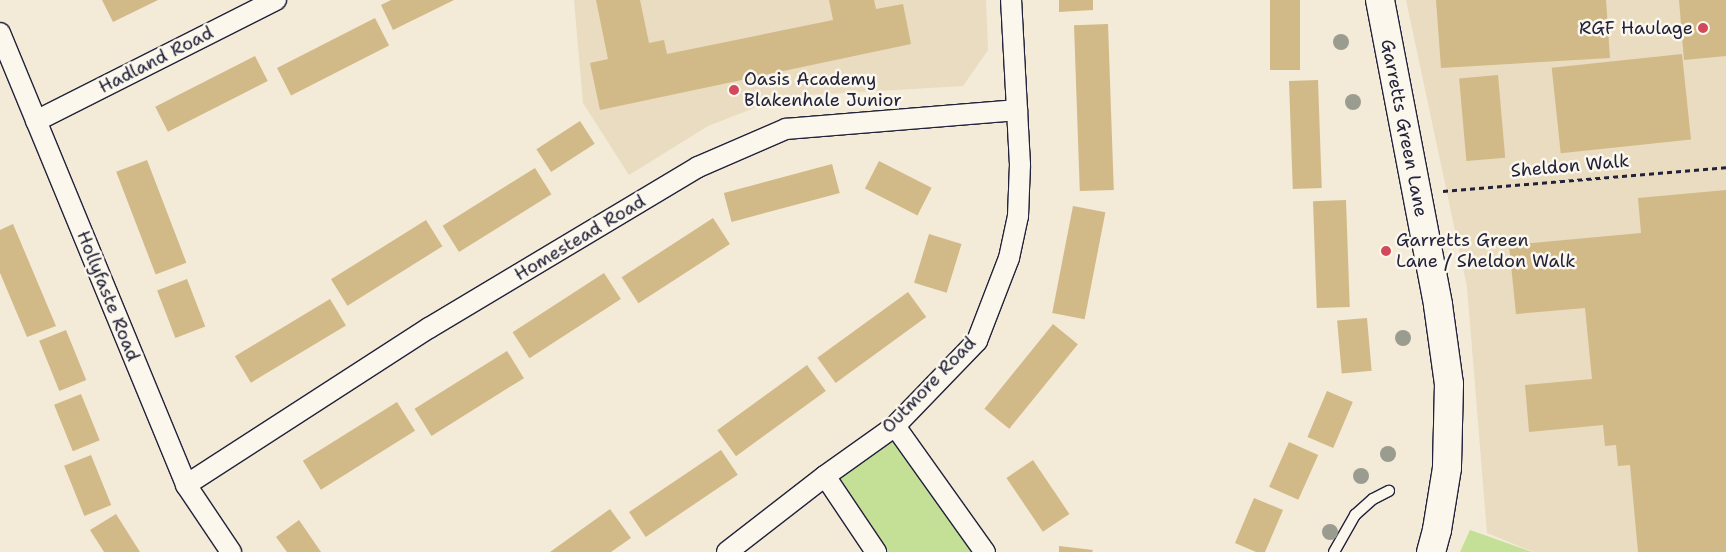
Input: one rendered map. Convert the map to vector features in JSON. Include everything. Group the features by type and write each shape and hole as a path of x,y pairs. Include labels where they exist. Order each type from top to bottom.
{"street":[{"name":"Hadland Road","path":"36,121 276,0"},
{"name":"Outmore Road","path":"727,552 825,476 895,426 976,341 1009,258 1018,216 1020,165 1011,0"},
{"name":"Garretts Green Lane","path":"1380,0 1438,305 1450,384 1447,468 1437,530 1430,552"},
{"name":"Hollyfaste Road","path":"0,33 186,485 231,552"},
{"name":"Homestead Road","path":"186,485 429,328 698,167 786,129 1017,110"},
{"path":"895,426 985,552"},
{"path":"825,476 876,552"}],"lane":[{"path":"1334,552 1355,515 1373,499 1389,491"}],"path":[{"name":"Sheldon Walk","path":"1417,193 1726,167"}],"shaded area":[{"name":"Oasis Academy Blakenhale Junior","path":"574,0 986,0 988,50 963,86 809,95 757,107 708,126 629,175 583,103"},
{"path":"1406,0 1726,0 1726,552 1533,552 1487,533 1467,287"}],"green space":[{"path":"895,426 985,552 876,552 825,476"},
{"path":"1470,530 1532,552 1460,552"}],"building":[{"path":"102,0 158,0 113,22"},
{"path":"391,0 454,0 393,30 381,5"},
{"path":"596,0 640,0 649,43 664,40 667,54 833,20 829,0 874,0 876,9 903,4 911,44 600,110 590,63 608,59"},
{"path":"1059,0 1093,0 1093,10 1059,12"},
{"path":"1270,0 1300,0 1300,70 1270,70"},
{"path":"1436,0 1606,0 1610,58 1441,68"},
{"name":"RGF Haulage","path":"1679,0 1726,0 1726,56 1684,60"},
{"path":"375,18 389,46 291,96 277,68"},
{"path":"1108,24 1114,190 1080,191 1074,25"},
{"path":"1682,54 1691,140 1561,153 1552,68"},
{"path":"255,56 268,81 168,132 155,107"},
{"path":"1498,75 1505,158 1466,161 1459,78"},
{"path":"1318,80 1322,188 1293,189 1289,81"},
{"path":"580,121 595,144 551,172 536,149"},
{"path":"147,160 186,263 156,275 116,172"},
{"path":"879,161 932,188 917,215 865,189"},
{"path":"832,164 840,193 732,222 724,193"},
{"path":"535,168 551,194 459,252 443,226"},
{"path":"1726,190 1726,552 1638,552 1630,465 1618,466 1616,445 1605,446 1603,425 1529,432 1525,385 1592,379 1585,308 1516,314 1509,245 1641,233 1638,198"},
{"path":"1346,200 1350,307 1317,308 1313,201"},
{"path":"1073,206 1105,212 1085,319 1052,313"},
{"path":"713,218 730,244 638,303 622,277"},
{"path":"426,220 442,246 347,306 331,279"},
{"path":"13,224 56,326 27,337 0,273 0,230"},
{"path":"929,234 962,244 947,293 914,283"},
{"path":"604,273 621,299 529,358 513,332"},
{"path":"187,279 205,327 175,338 157,290"},
{"path":"908,292 926,317 836,383 817,358"},
{"path":"330,299 346,326 251,383 235,356"},
{"path":"1367,318 1372,371 1342,373 1337,321"},
{"path":"1053,324 1078,344 1009,429 984,409"},
{"path":"66,330 86,380 59,391 39,341"},
{"path":"507,351 524,378 432,436 415,409"},
{"path":"807,365 826,391 736,456 717,430"},
{"path":"1327,391 1353,402 1333,448 1307,437"},
{"path":"81,394 100,440 73,451 54,405"},
{"path":"397,402 415,431 321,490 303,461"},
{"path":"1289,442 1318,455 1298,500 1269,487"},
{"path":"721,450 738,475 646,537 629,512"},
{"path":"91,455 111,505 84,516 64,466"},
{"path":"1033,460 1069,514 1043,532 1006,478"},
{"path":"1254,498 1283,510 1265,552 1256,552 1235,543"},
{"path":"610,509 631,538 611,552 550,552"},
{"path":"116,514 140,552 104,552 90,530"},
{"path":"299,520 321,552 287,552 276,537"},
{"path":"1059,546 1093,550 1092,552 1059,552"}],"place":[{"name":"RGF Haulage","path":"1703,28"},
{"name":"Oasis Academy Blakenhale Junior","path":"734,90"},
{"name":"Garretts Green Lane / Sheldon Walk","path":"1386,251"}]}
